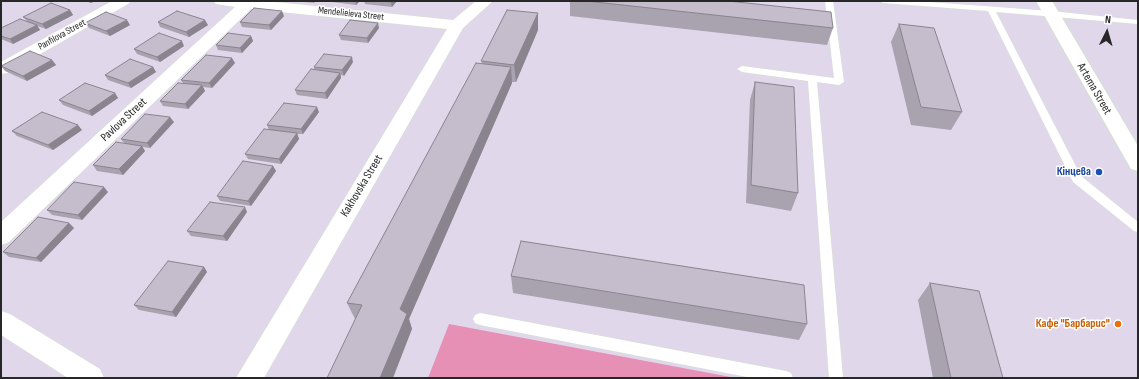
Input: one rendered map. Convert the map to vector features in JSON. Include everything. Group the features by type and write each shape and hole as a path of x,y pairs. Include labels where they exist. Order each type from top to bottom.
{"main road":[{"name":"Artema Street","path":"1047,7 1138,164"}],"street":[{"name":"Panfilova Street","path":"1,69 123,1"},
{"name":"Mendelieieva Street","path":"221,1 457,25"},
{"name":"Kakhovska Street","path":"249,378 457,25 485,1"},
{"name":"Pavlova Street","path":"1,236 247,4"},
{"path":"1,322 91,378"}],"lane":[{"path":"742,69 839,82 829,1"},
{"path":"884,1 991,9 1047,7 1138,22"},
{"path":"991,9 1077,179 1138,228"},
{"path":"812,78 836,378"},
{"path":"480,319 786,378"}],"shaded area":[{"path":"449,324 736,378 428,378"}],"building":[{"path":"586,1 728,1 831,12 833,28"},
{"path":"51,3 70,10 42,24 23,17"},
{"path":"254,8 282,11 269,25 240,22"},
{"path":"507,10 538,13 514,65 481,61"},
{"path":"177,11 205,20 186,32 158,22"},
{"path":"106,12 127,20 106,31 85,23"},
{"path":"20,19 37,25 10,39 1,36 1,28"},
{"path":"350,20 378,23 367,38 339,35"},
{"path":"899,24 934,28 962,112 921,107"},
{"path":"159,33 182,41 157,57 134,49"},
{"path":"228,33 251,36 240,48 216,45"},
{"path":"30,51 52,60 23,76 1,66"},
{"path":"324,54 352,57 342,70 314,67"},
{"path":"206,55 232,58 209,83 181,80"},
{"path":"130,59 153,67 128,83 105,75"},
{"path":"476,63 511,67 400,309 407,314 380,378 327,378 362,305 347,303"},
{"path":"311,69 340,73 325,93 295,90"},
{"path":"755,82 794,87 798,193 751,185"},
{"path":"85,83 115,93 89,111 59,100"},
{"path":"178,83 202,85 185,104 160,101"},
{"path":"284,103 317,107 301,129 267,125"},
{"path":"42,112 78,125 48,145 12,131"},
{"path":"145,114 170,117 147,143 121,139"},
{"path":"264,129 297,133 279,159 245,154"},
{"path":"116,142 142,146 119,169 93,165"},
{"path":"243,161 273,166 248,201 217,196"},
{"path":"74,182 104,187 78,215 47,210"},
{"path":"210,202 245,207 223,236 187,231"},
{"path":"38,217 69,223 36,258 3,252"},
{"path":"521,241 804,285 807,324 511,276"},
{"path":"168,261 204,267 172,312 134,305"},
{"path":"930,283 979,291 1003,378 951,378"}],"place":[{"name":"Кінцева","path":"1099,172"},
{"name":"Кафе \"Барбарис\"","path":"1118,324"}]}
